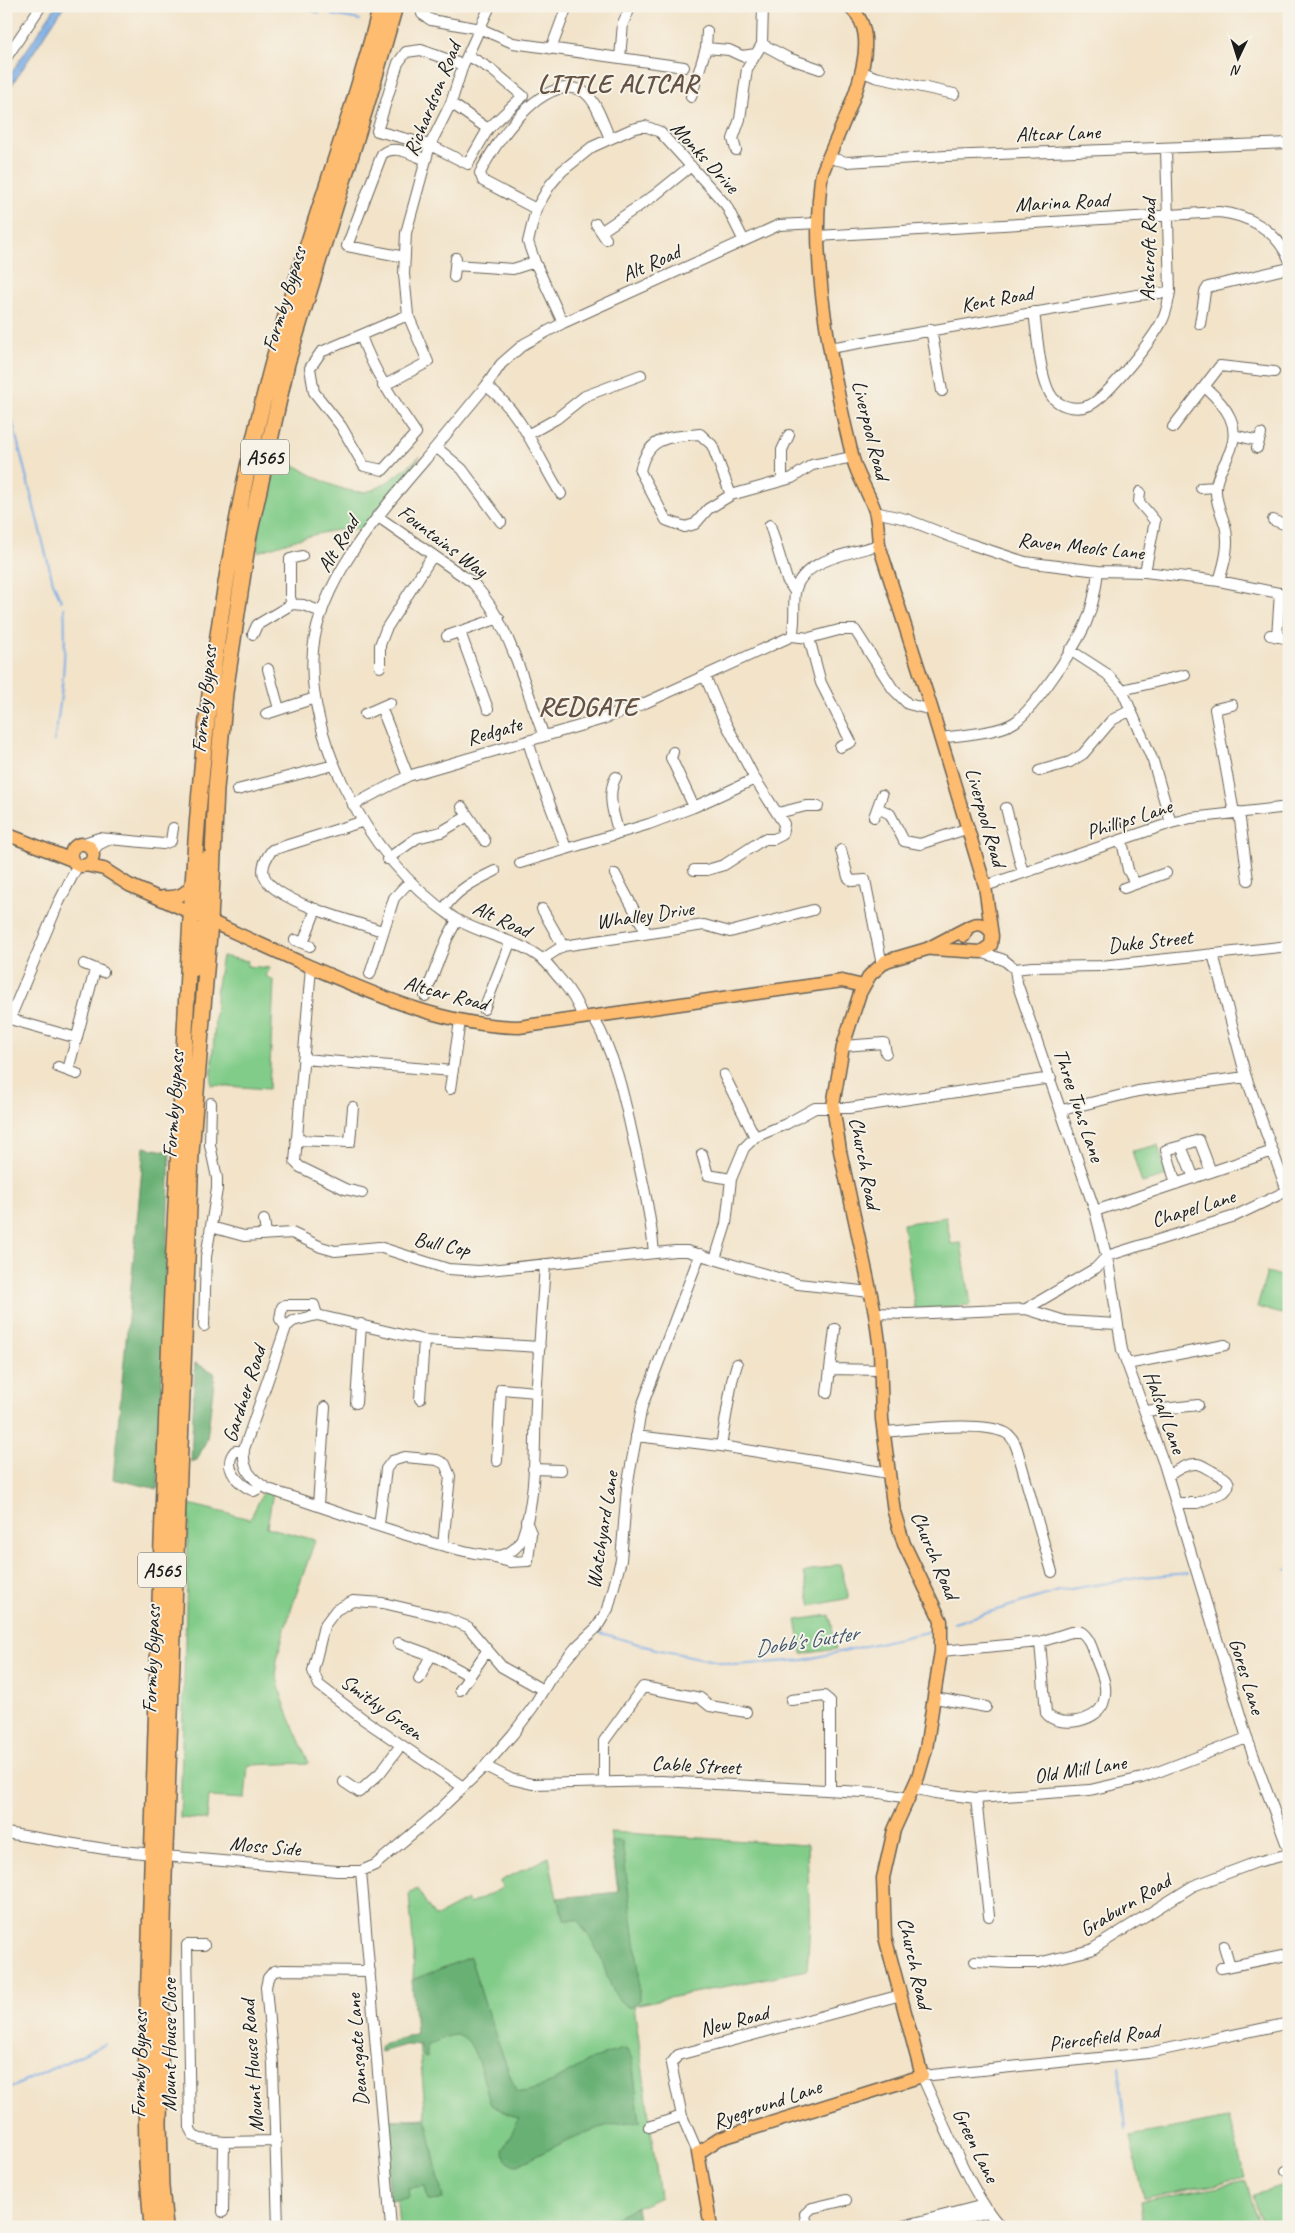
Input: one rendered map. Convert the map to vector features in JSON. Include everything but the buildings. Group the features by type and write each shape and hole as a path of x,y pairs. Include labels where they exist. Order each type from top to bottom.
{"highway":[{"name":"Formby Bypass","path":"165,2227 161,2187 159,2124 159,1855 169,1380 184,1047 194,879 215,652 237,522 285,318 357,90 381,6"},
{"name":"Formby Bypass","path":"152,2227 146,2163 146,2082 159,1855 191,1153 210,922 216,789 230,648 261,475 289,354 395,6"}],"main road":[{"name":"Liverpool Road","path":"848,6 861,20 866,33 867,51 862,72 822,176 818,229 821,286 830,348 859,479 875,512 880,545 969,828 985,889 992,934"},
{"path":"192,913 197,912 202,901 209,816 216,789"},
{"name":"Altcar Road","path":"6,834 52,852 84,860 104,869 129,885 365,990 460,1021 519,1027 842,981 863,986"},
{"path":"52,852 77,846 85,845 84,860 71,854 77,846"},
{"path":"156,897 180,896 188,890 194,879"},
{"name":"Liverpool Road","path":"968,927 981,909 985,889"},
{"path":"184,1047 191,1020 200,931 204,924 210,922"},
{"path":"863,986 870,975 886,961 927,949 968,927 982,924 992,934 991,945 976,952 927,949"},
{"path":"968,927 964,940 976,952"},
{"path":"207,954 211,943 217,936 233,932"},
{"name":"Church Road","path":"863,986 843,1046 833,1106 840,1151 875,1312 881,1370 883,1432 894,1512 901,1535 941,1621 941,1651 923,1764 888,1846 883,1878 885,1937 922,2076"},
{"name":"Ryeground Lane","path":"712,2225 698,2153 718,2139 922,2076"}],"street":[{"path":"6,58 41,6"},
{"path":"421,6 422,14 431,20 481,29 513,43 684,67"},
{"name":"Richardson Road","path":"383,386 428,362 408,315 405,257 406,233 430,145 451,103 466,61 490,6"},
{"path":"551,49 567,6"},
{"path":"620,58 623,23 631,6"},
{"path":"736,150 733,139 740,119 745,76 762,44 763,6"},
{"path":"691,97 706,48 707,31"},
{"path":"762,44 788,58 820,70"},
{"path":"706,48 729,50 742,56 756,54"},
{"path":"421,50 466,61 492,70 523,96 488,129 468,164 430,145 377,130 398,63 406,52 421,50"},
{"path":"862,72 875,77 954,94"},
{"path":"536,209 483,181 480,173 490,152 528,108 546,94 564,88 581,90 591,99 610,138"},
{"path":"451,103 488,129"},
{"name":"Monks Drive","path":"563,323 534,262 528,242 536,209 550,185 562,171 585,152 632,128 645,126 660,132 726,205 744,241"},
{"name":"Altcar Lane","path":"829,158 846,162 946,156 1289,143"},
{"path":"405,257 347,246 382,154 388,149 398,150 426,160"},
{"name":"Ashcroft Road","path":"1034,312 1048,389 1054,399 1065,407 1078,408 1090,405 1103,395 1155,333 1167,308 1170,292 1166,149"},
{"path":"602,231 655,195 691,166"},
{"name":"Marina Road","path":"818,229 1219,212 1242,216 1270,232 1289,259"},
{"name":"Alt Road","path":"654,1253 640,1166 614,1059 572,992 543,959 510,942 458,920 443,910 387,859 361,822 334,765 315,698 312,674 313,648 322,612 356,547 377,516 486,386 501,364 524,344 563,323 779,225 818,229"},
{"path":"454,277 456,262 513,269 534,262"},
{"path":"1200,324 1205,292 1208,287 1289,268"},
{"name":"Kent Road","path":"830,348 931,329 1137,295 1170,292"},
{"path":"361,336 370,362 383,386 416,433 383,470 364,466 341,426 314,392 310,368 321,352 408,315"},
{"path":"931,329 942,391"},
{"path":"1171,429 1220,366 1274,372"},
{"path":"529,434 556,419 586,396 640,375"},
{"path":"486,386 503,398 529,434 559,488"},
{"path":"1204,387 1222,402 1228,411 1234,435 1232,448 1216,487 1227,540 1226,557 1218,581"},
{"path":"731,495 712,445 700,434 674,437 651,445 644,457 640,472 666,520 673,525 685,527 695,524 708,509 731,495 792,478 812,465 853,457"},
{"path":"782,481 782,450 789,435"},
{"path":"1234,435 1259,441"},
{"path":"436,447 462,469 501,522"},
{"path":"1201,488 1216,487"},
{"path":"1138,501 1155,521 1145,572"},
{"name":"Raven Meols Lane","path":"875,512 906,519 967,543 1026,562 1098,571 1145,572 1218,581 1284,594"},
{"name":"Fountains Way","path":"377,516 473,583 486,598 499,618 544,736"},
{"path":"1273,520 1289,526"},
{"path":"770,525 787,580 795,592"},
{"path":"880,545 818,564 802,575 795,592 795,626 792,636 809,638 839,630 855,630 893,689 908,704 932,710"},
{"path":"380,667 380,645 386,629 434,554"},
{"path":"292,604 290,597 290,559 302,556"},
{"path":"941,738 997,728 1015,722 1031,706 1085,625 1092,606 1098,571"},
{"path":"1284,594 1277,602 1274,636 1289,639"},
{"path":"253,634 257,624 292,604 303,605 322,612"},
{"path":"446,636 499,618"},
{"path":"460,632 488,709"},
{"name":"Redgate","path":"353,805 408,776 603,719 705,676 792,636"},
{"path":"809,638 821,683 851,742 840,747"},
{"path":"1070,650 1107,674 1122,690 1152,761 1171,823"},
{"path":"268,669 279,709"},
{"path":"1122,690 1184,675"},
{"path":"701,872 724,865 764,839 774,839 782,835 784,824 755,779 705,676"},
{"path":"266,714 315,698"},
{"path":"365,714 385,705 408,776"},
{"path":"1232,705 1215,710 1237,813 1248,880"},
{"path":"1039,771 1070,762 1083,754 1112,720 1131,710"},
{"path":"528,741 542,787 552,807 566,848"},
{"path":"670,756 694,807"},
{"path":"236,790 334,765"},
{"path":"519,863 619,834 694,807 755,779"},
{"path":"611,781 613,809 619,834"},
{"path":"882,795 876,812 890,814 897,832 904,841 920,844 969,828"},
{"path":"778,813 806,806 818,806"},
{"path":"462,807 485,841"},
{"name":"Phillips Lane","path":"985,889 1023,873 1171,823 1289,807"},
{"path":"1006,808 1023,873"},
{"path":"387,859 416,838 441,832 468,816"},
{"path":"361,822 272,850 265,859 263,870 265,880 274,889 316,909 383,931"},
{"path":"77,846 92,839 162,844 171,841 173,828"},
{"path":"78,1038 8,1018 58,904 84,860 98,845 108,840"},
{"path":"1122,841 1128,870 1134,883"},
{"path":"841,850 848,877 852,881 865,880 882,965"},
{"path":"443,910 450,899 468,884 494,871"},
{"path":"1124,888 1166,873"},
{"path":"621,879 646,932"},
{"path":"370,974 394,898 410,881"},
{"name":"Whalley Drive","path":"543,959 563,946 646,932 704,925 730,932 798,907 813,910"},
{"path":"303,943 316,909"},
{"path":"546,911 563,946"},
{"path":"425,996 447,939 458,920"},
{"path":"992,934 1004,960"},
{"path":"484,1009 510,942"},
{"name":"Duke Street","path":"1015,969 1100,966 1289,946"},
{"path":"976,952 1004,960 1015,969"},
{"path":"1213,954 1246,1077 1288,1190"},
{"path":"68,1071 99,971 84,964"},
{"path":"311,966 295,1162 300,1167 345,1189 362,1193"},
{"name":"Three Tuns Lane","path":"1015,969 1017,983 1095,1211 1109,1267"},
{"path":"450,1089 460,1021"},
{"path":"843,1046 884,1043 886,1053"},
{"path":"302,1058 453,1071"},
{"path":"723,1075 755,1137"},
{"path":"1062,1110 1138,1091 1246,1077"},
{"path":"715,1259 726,1224 731,1179 744,1148 755,1137 794,1120 807,1110 833,1106 849,1108 1051,1078"},
{"path":"204,1326 206,1257 218,1178 210,1145 211,1103"},
{"path":"296,1140 350,1142 353,1107"},
{"path":"1176,1184 1166,1150 1199,1140 1211,1172"},
{"path":"1181,1146 1194,1178"},
{"path":"1095,1211 1273,1151"},
{"path":"702,1154 708,1175 731,1179"},
{"name":"Chapel Lane","path":"1107,1256 1235,1216 1288,1190"},
{"path":"264,1220 266,1233"},
{"name":"Bull Cop","path":"211,1228 244,1236 266,1233 292,1233 321,1248 335,1251 379,1247 448,1270 479,1271 674,1251 700,1254 798,1284 870,1292"},
{"name":"Watchyard Lane","path":"361,1871 375,1865 396,1849 485,1766 513,1734 543,1690 577,1646 597,1627 608,1609 620,1560 627,1487 642,1406 700,1254"},
{"path":"1026,1309 1096,1268 1107,1256"},
{"name":"Gardner Road","path":"491,1557 504,1555 512,1550 521,1540 526,1521 533,1469 536,1392 545,1264"},
{"name":"Halsall Lane","path":"1109,1267 1116,1324 1127,1364 1168,1476 1195,1568"},
{"path":"286,1327 280,1320 282,1307 285,1305 314,1305 318,1314"},
{"path":"875,1312 908,1314 1026,1309 1065,1321 1116,1324"},
{"name":"Gardner Road","path":"526,1521 531,1533 528,1561 510,1562 443,1545 263,1486 246,1471 243,1461 244,1451 286,1327 293,1321 318,1314 424,1340 540,1347"},
{"path":"356,1403 361,1324"},
{"path":"827,1393 835,1329"},
{"path":"420,1399 424,1340"},
{"path":"1127,1364 1225,1346"},
{"path":"721,1446 732,1381 737,1364"},
{"path":"830,1369 881,1370"},
{"path":"497,1461 501,1389 536,1392"},
{"path":"1145,1411 1198,1405"},
{"path":"318,1505 325,1407"},
{"path":"883,1432 979,1427 995,1429 1008,1434 1017,1449 1052,1572"},
{"path":"636,1436 721,1446 888,1473"},
{"path":"379,1525 386,1469 392,1461 405,1457 437,1460 445,1464 450,1476 443,1545"},
{"path":"1168,1476 1181,1468 1197,1464 1225,1476 1228,1480 1227,1489 1224,1492 1197,1503 1176,1503"},
{"path":"533,1469 561,1470"},
{"name":"Gores Lane","path":"1195,1568 1247,1738 1289,1852"},
{"name":"Smithy Green","path":"463,1787 363,1719 319,1685 313,1672 324,1626 336,1610 353,1601 383,1603 443,1616 468,1627 502,1667 543,1690"},
{"path":"941,1651 1040,1642 1071,1632 1081,1632 1086,1635 1105,1682 1102,1706 1095,1713 1086,1718 1064,1722 1050,1719 1046,1713 1040,1642"},
{"path":"398,1643 431,1655 470,1676"},
{"path":"460,1690 487,1651"},
{"path":"418,1679 431,1655"},
{"path":"604,1782 604,1741 643,1687 700,1698 710,1706 746,1712"},
{"path":"791,1700 824,1696 830,1701 830,1790"},
{"path":"935,1698 988,1704 986,1718"},
{"name":"Old Mill Lane","path":"910,1793 976,1798 1078,1792 1116,1785 1247,1738"},
{"path":"344,1782 359,1792 380,1773 401,1745"},
{"name":"Cable Street","path":"485,1766 511,1779 532,1784 661,1781 895,1794 910,1793"},
{"path":"976,1798 990,1916"},
{"name":"Moss Side","path":"6,1834 105,1850 337,1871 361,1871"},
{"name":"Graburn Road","path":"976,1961 1010,1964 1038,1962 1090,1950 1193,1886 1289,1852"},
{"name":"Deansgate Lane","path":"361,1871 390,2227"},
{"name":"Mount House Close","path":"204,1945 187,1945 190,2066 188,2122 194,2136 200,2140 224,2142 276,2141"},
{"path":"1224,1946 1225,1967 1287,1954 1289,1951"},
{"name":"Mount House Road","path":"278,2227 276,2141 266,1986 268,1978 274,1971 282,1970 370,1971"},
{"name":"New Road","path":"698,2153 682,2116 671,2064 678,2056 901,1995"},
{"name":"Piercefield Road","path":"922,2076 1148,2053 1289,2023"},
{"name":"Green Lane","path":"922,2076 986,2209 1001,2227"},
{"path":"649,2126 682,2116"},
{"path":"223,2212 224,2142"},
{"path":"807,2227 805,2214 812,2208 846,2200"},
{"path":"899,2227 986,2209"},
{"path":"933,2227 986,2209"}],"green space":[{"path":"277,454 329,484 351,491 362,492 384,484 420,456 366,530 353,529 326,532 258,552 257,526"},
{"path":"222,956 248,961 247,966 270,968 266,976 274,981 269,1089 211,1085 217,985"},
{"path":"1158,1145 1167,1176 1142,1183 1132,1151"},
{"path":"144,1147 170,1152 158,1489 113,1479"},
{"path":"946,1217 951,1244 961,1243 971,1305 915,1309 903,1224"},
{"path":"1267,1272 1289,1278 1289,1316 1257,1307"},
{"path":"195,1363 215,1373 207,1439 197,1460 191,1462"},
{"path":"265,1489 273,1492 267,1527 315,1540 285,1628 276,1672 285,1707 309,1763 248,1765 245,1799 209,1797 207,1820 180,1818 189,1504 250,1519"},
{"path":"840,1564 849,1598 811,1606 803,1573"},
{"path":"830,1615 836,1649 802,1654 796,1620"},
{"path":"610,1832 807,1845 810,1924 807,1970 634,2005 660,2197 597,2227 399,2227 390,2120 426,2118 413,1980 414,1954 409,1894 417,1889 435,1917 467,1900 470,1904 502,1888 500,1881 549,1857 557,1898 565,1920 619,1898"},
{"path":"611,1841 622,1841 639,1972 639,2000 631,2008 624,2005 614,1992 595,1946 578,1920 565,1920 557,1898 619,1892"},
{"path":"470,1957 516,2092 525,2092 544,2086 590,2060 623,2049 627,2050 632,2059 640,2122 609,2125 593,2130 518,2165 512,2164 506,2159 502,2151 519,2119 491,2105 475,2054 465,2038 458,2035 451,2036 427,2045 427,2058 424,2057 421,2046 406,2045 381,2052 380,2046 416,2033 412,1980"},
{"path":"383,2118 390,2120 426,2119 443,2199 428,2200 425,2186 408,2188 409,2198 390,2200"},
{"path":"1229,2118 1245,2178 1143,2198 1130,2136"},
{"path":"1246,2181 1260,2227 1143,2227 1140,2201"},
{"path":"1285,2185 1289,2195 1289,2221 1263,2227 1253,2194"},
{"path":"637,2207 640,2227 597,2227"}],"water":[{"path":"56,6 64,6 6,94 6,81"}],"waterway":[{"path":"301,6 319,13"},
{"path":"332,15 360,20"},
{"path":"6,396 53,582 61,601"},
{"path":"54,742 63,675 64,607"},
{"name":"Dobb's Gutter","path":"954,1623 1059,1591 1143,1577 1188,1573"},
{"name":"Dobb's Gutter","path":"601,1633 655,1649 735,1665 804,1660 927,1632"},
{"path":"6,2090 105,2044"},
{"path":"1119,2066 1125,2129"}],"district":[{"name":"LITTLE ALTCAR","path":"618,83"},
{"name":"REDGATE","path":"588,706"}]}
